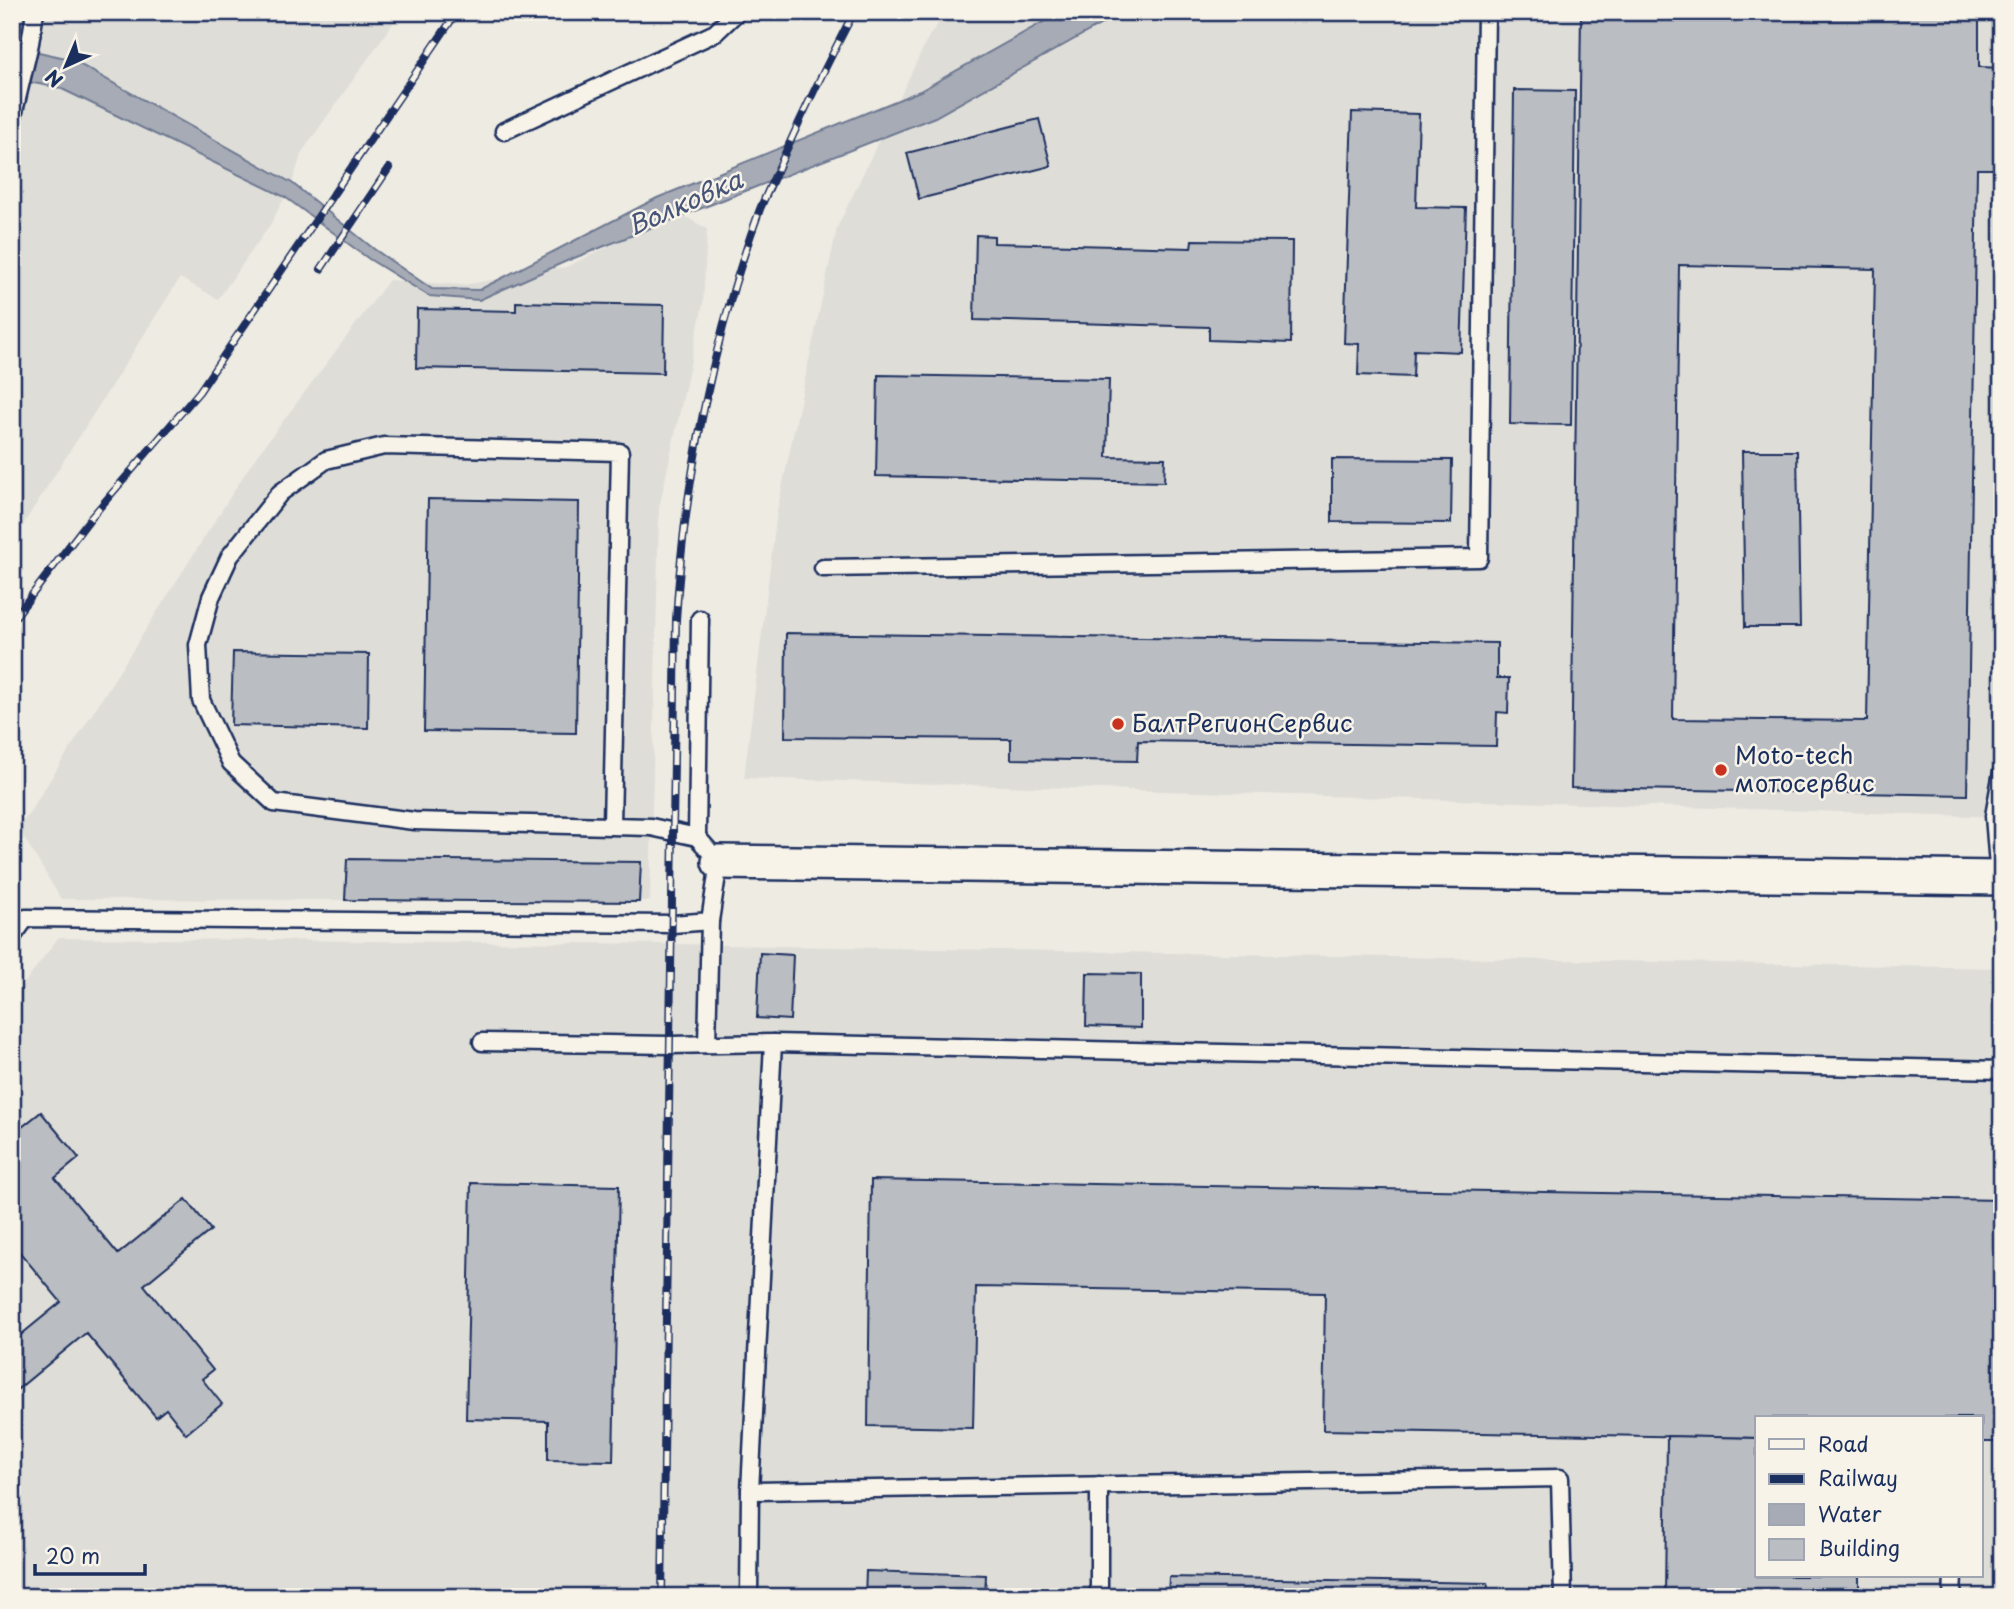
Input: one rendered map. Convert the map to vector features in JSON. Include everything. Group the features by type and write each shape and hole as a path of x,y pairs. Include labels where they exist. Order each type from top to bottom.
{"street":[{"path":"719,862 2000,878"}],"lane":[{"path":"12,120 35,12"},
{"path":"504,131 715,33 737,12"},
{"path":"823,568 1479,558 1486,12"},
{"path":"612,825 620,452 384,446 326,460 280,493 230,556 211,597 198,645 201,700 231,763 274,803 414,821 651,827 697,836 719,862 710,921 708,1044"},
{"path":"697,836 701,619"},
{"path":"2000,878 1994,816 2002,772"},
{"path":"12,937 26,918 659,924 710,921"},
{"path":"482,1042 773,1043 2002,1070"},
{"path":"749,1597 750,1491 773,1043"},
{"path":"750,1491 1560,1478 1563,1597"},
{"path":"1099,1485 1100,1597"},
{"path":"1952,1597 1953,1578"}],"shaded area":[{"path":"12,12 401,12 302,152 292,183 270,225 218,299 180,278 12,542"},
{"path":"947,12 2002,12 2002,817 744,778 777,511 837,228 929,36"},
{"path":"679,213 707,229 703,305 659,508 650,901 61,899 19,829 253,461 389,280 463,285 566,267"},
{"path":"58,938 672,944 2002,968 2002,1597 12,1597 12,1000"}],"water":[{"name":"Волковка","path":"1061,12 1123,12 935,117 569,260 479,300 429,296 369,259 285,197 60,88 12,79 12,46 70,59 292,183 374,249 432,289 479,290 657,198 920,91"}],"building":[{"path":"1581,12 1979,12 1979,67 2002,68 2002,169 1977,169 1967,795 1571,788","holes":["1679,265 1875,269 1867,721 1673,719"]},
{"path":"1514,90 1575,91 1571,425 1510,424"},
{"path":"1352,112 1419,114 1416,207 1466,208 1461,352 1414,350 1413,377 1358,375 1359,344 1344,343"},
{"path":"1039,119 1051,166 919,199 907,153"},
{"path":"976,235 994,236 994,243 1191,248 1192,240 1292,241 1291,343 1209,340 1209,327 974,320"},
{"path":"516,302 664,305 663,373 416,368 417,309 516,311"},
{"path":"878,375 1109,379 1107,457 1165,458 1164,482 876,476"},
{"path":"1742,451 1797,451 1800,627 1745,627"},
{"path":"1332,459 1452,460 1451,523 1332,522"},
{"path":"428,499 579,502 576,733 424,731"},
{"path":"786,633 1497,643 1497,678 1509,678 1508,713 1497,712 1496,746 1138,741 1137,761 1011,759 1011,739 785,737"},
{"path":"233,652 369,654 368,728 231,725"},
{"path":"347,859 641,862 639,902 345,900"},
{"path":"760,953 793,955 790,1020 757,1018"},
{"path":"1087,973 1141,974 1141,1028 1086,1026"},
{"path":"41,1112 79,1158 55,1178 118,1254 186,1199 211,1230 144,1285 213,1370 202,1379 222,1404 186,1434 166,1409 156,1417 86,1333 18,1389 12,1382 12,1342 61,1302 12,1243 12,1135"},
{"path":"871,1180 2002,1200 2002,1442 1982,1442 1982,1416 1755,1416 1755,1438 1323,1430 1325,1293 976,1287 973,1428 868,1426"},
{"path":"471,1183 619,1186 613,1461 548,1460 548,1421 466,1419"},
{"path":"1667,1436 1755,1438 1755,1578 1859,1578 1859,1597 1665,1597"},
{"path":"866,1571 986,1575 985,1597 865,1597"},
{"path":"1169,1577 1488,1583 1487,1597 1168,1597"}],"railway":[{"path":"12,621 89,520 199,392 457,12"},
{"path":"662,1597 676,620 686,516 703,412 743,258 766,195 810,98 854,12"},
{"path":"321,269 389,168"}],"place":[{"name":"БалтРегионСервис","path":"1118,724"},
{"name":"Moto-tech мотосервис","path":"1721,770"}]}
